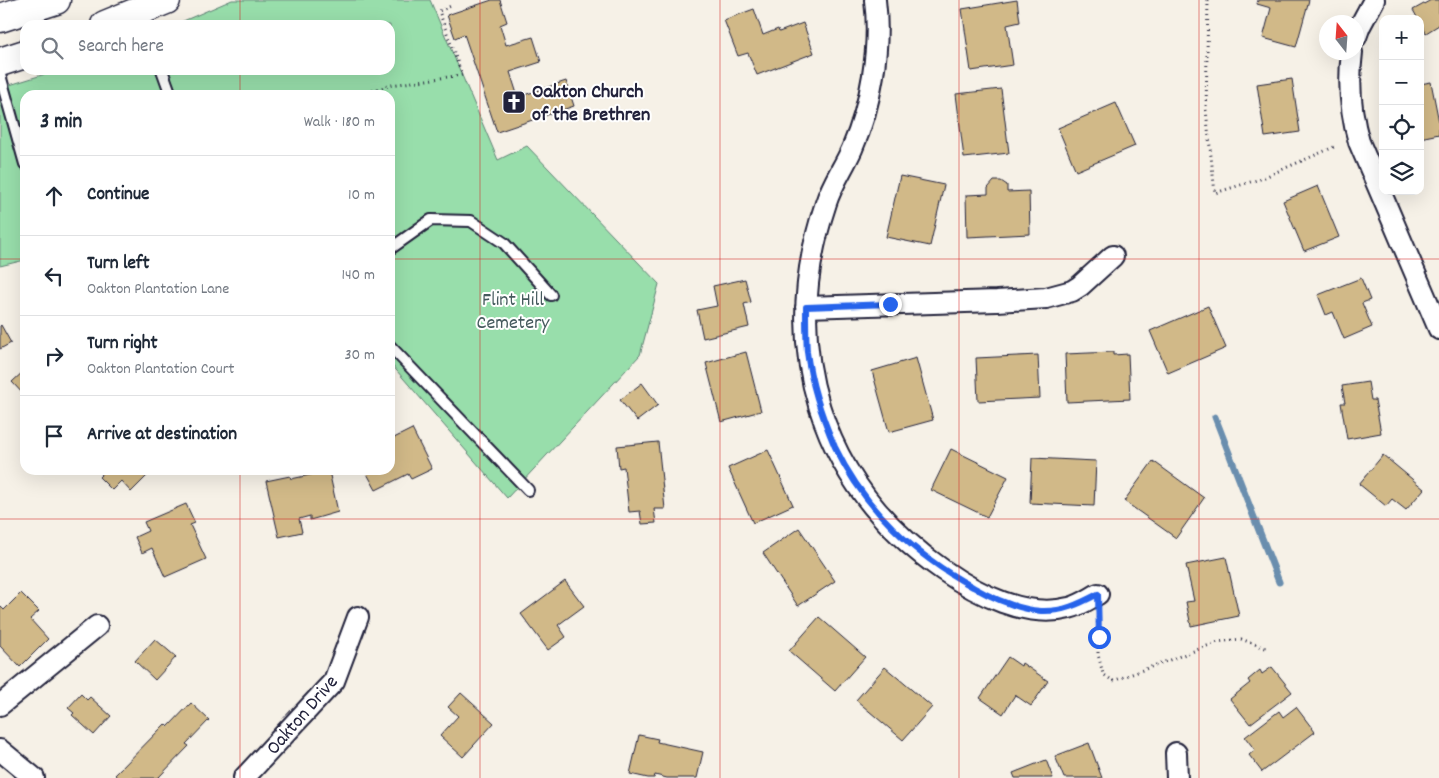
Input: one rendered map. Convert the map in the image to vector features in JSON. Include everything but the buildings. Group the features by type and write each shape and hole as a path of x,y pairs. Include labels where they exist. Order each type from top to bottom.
{"main road":[{"path":"0,18 56,0"},
{"path":"119,20 154,7"},
{"path":"0,62 20,56"}],"street":[{"path":"875,0 876,30 870,93 852,147 827,200 817,230 811,260 806,307 807,352 823,418 836,448 853,479 874,508 896,532 922,555 952,576 987,595 1022,608 1042,611 1070,608 1098,594"},
{"path":"1364,19 1374,0"},
{"path":"1351,60 1350,96 1354,124 1439,330"},
{"path":"806,307 1046,298 1072,291 1080,286 1113,256"},
{"name":"Oakton Drive","path":"244,778 334,681 358,617"},
{"path":"0,706 97,626"},
{"path":"0,750 34,778"},
{"path":"1176,752 1178,778"}],"lane":[{"path":"0,74 20,146"},
{"path":"164,75 169,90"},
{"path":"395,245 430,220 471,221 504,243 551,295"},
{"path":"395,351 528,490"}],"path":[{"path":"1208,0 1206,110 1215,193 1260,179 1334,147"},
{"path":"374,90 391,85 462,75 439,11 451,6"},
{"path":"1098,594 1098,654 1103,674 1113,681 1218,642 1241,639 1268,649"}],"green space":[{"name":"Flint Hill Cemetery","path":"232,0 430,0 498,160 527,146 659,284 640,355 507,498 395,369 395,90 20,90 20,261 0,266 0,88 42,75 395,75 395,20 186,20"}],"waterway":[{"path":"1215,417 1279,582"}],"place":[{"name":"Oakton Church of the Brethren","path":"514,102"}],"route":[{"path":"890,304 806,307 807,352 823,418 836,448 853,479 874,508 896,532 922,555 952,576 987,595 1022,608 1042,611 1070,608 1098,594 1099,637"}]}
